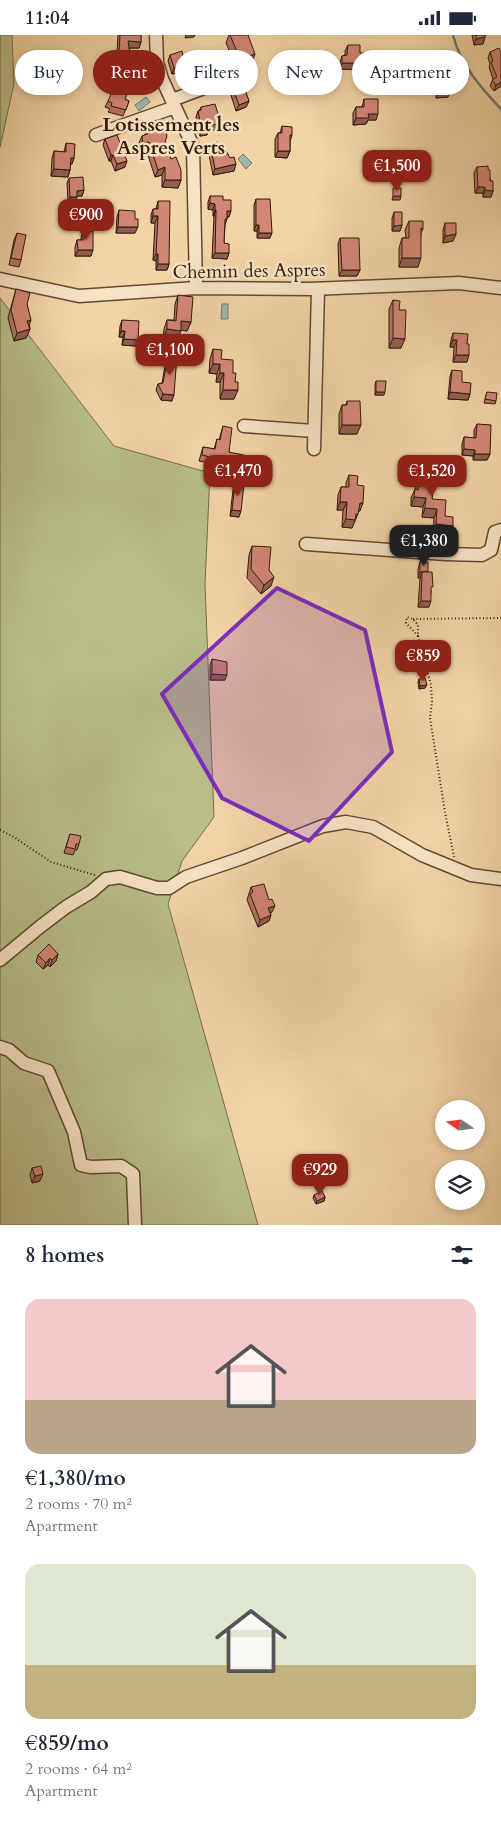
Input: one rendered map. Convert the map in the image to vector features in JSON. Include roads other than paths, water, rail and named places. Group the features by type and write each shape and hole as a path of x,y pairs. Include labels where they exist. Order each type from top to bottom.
{"street":[{"path":"156,35 157,62 162,79 193,146 196,288"},
{"path":"96,135 192,95"},
{"name":"Chemin des Aspres","path":"0,279 79,296 196,288 318,289 459,283 501,288"},
{"path":"314,449 318,289"},
{"path":"244,425 314,431"},
{"path":"306,544 482,555 491,550 495,532 501,530"},
{"path":"0,960 53,916 91,892 106,879 120,877 157,887 169,888 186,877 242,858 323,826 346,822 373,827 422,855 471,875 501,879"},
{"path":"0,1047 9,1050 24,1063 48,1071 74,1132 81,1165 91,1167 121,1166 133,1175 135,1225"}],"water":[{"path":"146,97 150,102 139,111 135,105"},
{"path":"243,154 252,163 246,169 238,159"},
{"path":"222,304 228,304 228,319 221,319"},
{"path":"320,1160 328,1179 320,1182 312,1164"}],"waterway":[{"path":"453,35 466,66 501,109"}],"district":[{"name":"Lotissement les Aspres Verts","path":"171,136"}]}
